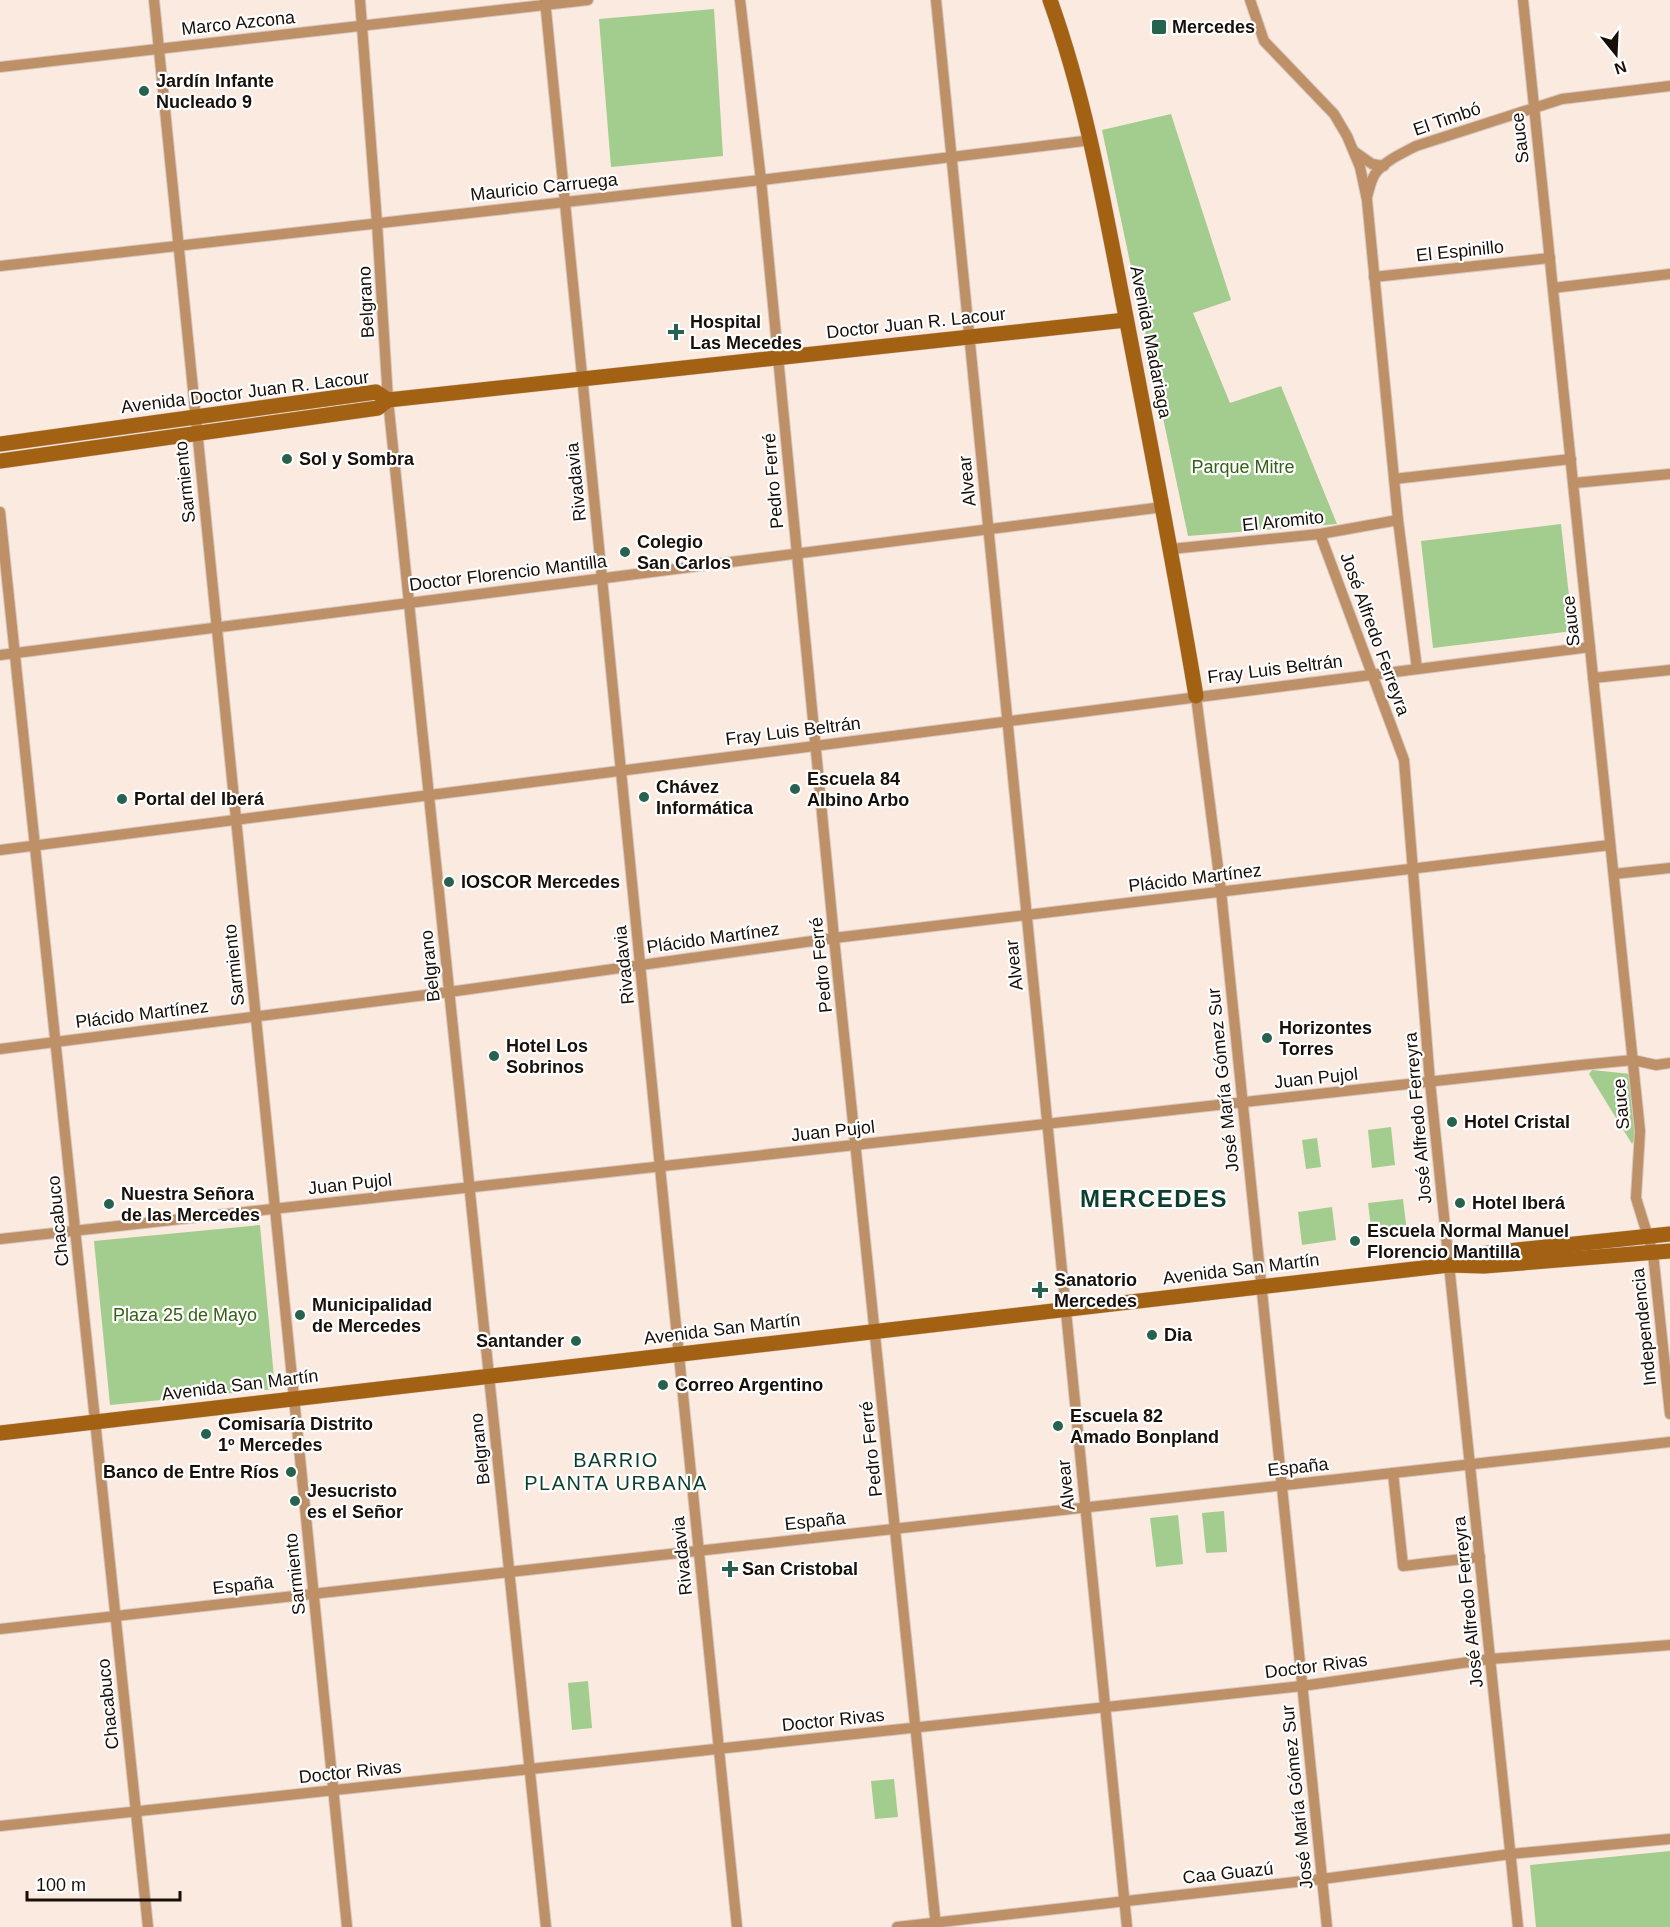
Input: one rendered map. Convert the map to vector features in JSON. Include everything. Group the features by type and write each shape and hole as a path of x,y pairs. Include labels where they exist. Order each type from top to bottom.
{"street":[{"name":"Sarmiento","path":"154,0 347,1927"},
{"name":"Belgrano","path":"360,0 388,400 546,1927"},
{"name":"Marco Azcona","path":"0,67 363,26 545,2 588,0"},
{"name":"Pedro Ferré","path":"740,0 761,180 834,938 935,1925"},
{"name":"Alvear","path":"936,0 1127,1927"},
{"name":"Avenida Madariaga","path":"1050,0 1068,49 1092,140 1171,549 1196,696"},
{"path":"1250,0 1264,41 1278,59 1334,114 1347,136 1360,167 1366,200 1398,520 1417,669"},
{"name":"Sauce","path":"1523,0 1640,1131 1636,1198 1649,1237"},
{"name":"Rivadavia","path":"545,2 678,1354 737,1927"},
{"name":"El Timbó","path":"1366,200 1374,175 1416,146 1534,106 1562,99 1670,86"},
{"name":"Mauricio Carruega","path":"0,266 952,158 1092,140"},
{"path":"1353,150 1372,164 1384,166"},
{"name":"El Espinillo","path":"1374,278 1550,258"},
{"path":"1553,288 1670,274"},
{"name":"Doctor Juan R. Lacour","path":"388,400 1126,320"},
{"name":"Avenida Doctor Juan R. Lacour","path":"0,444 376,392 388,400 378,408 0,461"},
{"path":"1394,479 1571,459"},
{"path":"1574,483 1670,474"},
{"name":"Doctor Florencio Mantilla","path":"0,655 1163,507"},
{"name":"Chacabuco","path":"0,512 148,1927"},
{"name":"El Aromito","path":"1171,549 1320,534 1398,520"},
{"name":"José Alfredo Ferreyra","path":"1320,534 1404,760 1430,1082 1518,1927"},
{"name":"Fray Luis Beltrán","path":"0,850 1371,673 1590,647"},
{"path":"1593,678 1670,670"},
{"name":"José María Gómez Sur","path":"1196,696 1221,891 1328,1927"},
{"name":"Plácido Martínez","path":"0,1049 449,993 834,938 1610,845"},
{"path":"1614,874 1670,868"},
{"name":"Juan Pujol","path":"0,1239 1633,1060 1656,1065 1670,1063"},
{"name":"Avenida San Martín","path":"1449,1265 1480,1254 1670,1234"},
{"name":"Independencia","path":"1649,1237 1653,1253 1670,1414"},
{"name":"Avenida San Martín","path":"0,1433 1449,1265 1484,1266 1670,1251"},
{"name":"España","path":"0,1629 1670,1442"},
{"path":"1393,1473 1403,1566 1480,1557"},
{"name":"Doctor Rivas","path":"0,1826 1302,1686 1490,1659 1670,1645"},
{"name":"Caa Guazú","path":"897,1927 935,1925 1322,1879 1510,1854 1670,1839"}],"green space":[{"path":"714,9 723,156 611,167 599,19"},
{"name":"Parque Mitre","path":"1171,114 1231,300 1193,313 1230,403 1281,386 1337,524 1188,536 1102,130"},
{"path":"1561,524 1573,631 1433,648 1421,541"},
{"path":"1592,1070 1631,1074 1639,1131 1632,1144 1589,1074"},
{"path":"1391,1127 1395,1165 1372,1168 1368,1130"},
{"path":"1317,1138 1321,1167 1306,1169 1302,1140"},
{"path":"1403,1199 1407,1232 1372,1236 1368,1203"},
{"path":"1332,1207 1336,1240 1302,1245 1298,1212"},
{"name":"Plaza 25 de Mayo","path":"260,1225 275,1389 110,1405 94,1241"},
{"path":"1224,1511 1227,1552 1206,1553 1202,1513"},
{"path":"1178,1515 1183,1564 1156,1567 1150,1518"},
{"path":"588,1681 592,1728 572,1730 568,1683"},
{"path":"894,1779 898,1817 875,1819 871,1781"},
{"path":"1670,1851 1670,1927 1536,1927 1530,1865"}],"place":[{"name":"Mercedes","path":"1159,27"},
{"name":"Jardín Infante Nucleado 9","path":"144,91"},
{"name":"Hospital Las Mecedes","path":"676,332"},
{"name":"Sol y Sombra","path":"287,459"},
{"name":"Colegio San Carlos","path":"625,552"},
{"name":"Escuela 84 Albino Arbo","path":"795,789"},
{"name":"Chávez Informática","path":"644,797"},
{"name":"Portal del Iberá","path":"122,799"},
{"name":"IOSCOR Mercedes","path":"449,882"},
{"name":"Horizontes Torres","path":"1267,1038"},
{"name":"Hotel Los Sobrinos","path":"494,1056"},
{"name":"Hotel Cristal","path":"1452,1122"},
{"name":"Hotel Iberá","path":"1460,1203"},
{"name":"Nuestra Señora de las Mercedes","path":"109,1204"},
{"name":"Escuela Normal Manuel Florencio Mantilla","path":"1355,1241"},
{"name":"Sanatorio Mercedes","path":"1040,1290"},
{"name":"Municipalidad de Mercedes","path":"300,1315"},
{"name":"Dia","path":"1152,1335"},
{"name":"Santander","path":"576,1341"},
{"name":"Correo Argentino","path":"663,1385"},
{"name":"Escuela 82 Amado Bonpland","path":"1058,1426"},
{"name":"Comisaría Distrito 1º Mercedes","path":"206,1434"},
{"name":"Banco de Entre Ríos","path":"291,1472"},
{"name":"Jesucristo es el Señor","path":"295,1501"},
{"name":"San Cristobal","path":"730,1569"}],"district":[{"name":"MERCEDES","path":"1154,1198"},
{"name":"BARRIO PLANTA URBANA","path":"616,1472"}]}
